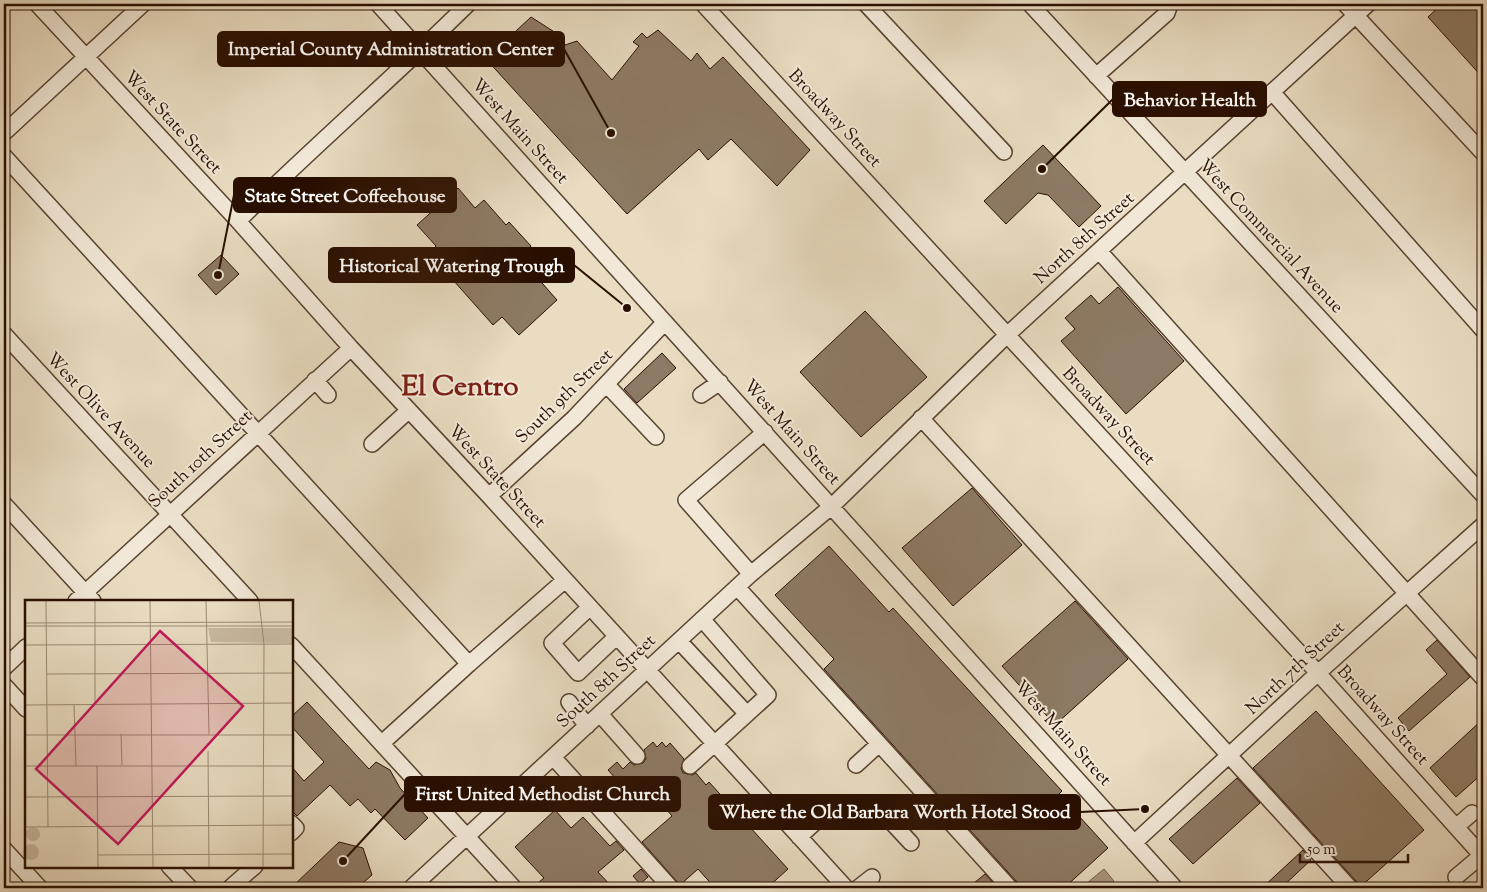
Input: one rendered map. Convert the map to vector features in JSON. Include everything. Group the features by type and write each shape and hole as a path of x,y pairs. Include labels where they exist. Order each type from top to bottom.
{"street":[{"name":"West State Street","path":"37,4 238,221 351,348 489,496 846,888"},
{"path":"4,133 142,4"},
{"name":"West Main Street","path":"378,4 1175,888"},
{"path":"238,221 322,139 420,51 468,4"},
{"path":"866,4 1004,152"},
{"name":"West Commercial Avenue","path":"1030,4 1483,495"},
{"path":"1096,76 1167,13 1170,4"},
{"path":"1345,4 1483,153"},
{"name":"North 8th Street","path":"832,506 1007,335 1368,4"},
{"name":"Broadway Street","path":"707,5 1318,673 1482,856"},
{"path":"1272,92 1483,330"},
{"path":"4,156 469,664"},
{"path":"1099,251 1483,678"},
{"name":"South 9th Street","path":"489,496 574,418 665,322"},
{"name":"West Olive Avenue","path":"4,334 249,600"},
{"name":"South 10th Street","path":"85,598 170,514 351,348"},
{"path":"315,380 328,395"},
{"path":"701,395 720,382"},
{"path":"606,385 656,437"},
{"path":"372,444 409,410"},
{"path":"921,418 1350,888"},
{"path":"751,574 686,500 765,432"},
{"path":"4,504 85,598"},
{"name":"South 8th Street","path":"411,888 751,574 832,506"},
{"name":"North 7th Street","path":"1134,843 1318,673 1483,525"},
{"path":"382,743 565,580"},
{"path":"737,587 1010,888"},
{"path":"590,608 552,643 578,673 616,637"},
{"path":"690,766 768,695 702,619"},
{"path":"679,641 746,714"},
{"path":"292,646 514,888"},
{"path":"4,668 25,648"},
{"path":"4,685 25,708"},
{"path":"569,702 587,726"},
{"path":"600,714 637,756"},
{"path":"856,765 879,744"},
{"path":"553,757 671,888"},
{"path":"799,837 832,808"},
{"path":"883,813 910,843"},
{"path":"1456,827 1472,813"},
{"path":"4,848 40,888"},
{"path":"1458,879 1482,856"},
{"path":"170,867 190,888"},
{"path":"230,888 254,867"},
{"path":"858,888 872,877"}],"shaded area":[{"path":"1104,869 1114,881 1107,888 1081,888"}],"building":[{"path":"1442,4 1483,4 1483,78 1428,17"},
{"path":"531,17 556,33 565,45 577,41 612,80 639,46 633,42 642,33 647,38 658,30 691,61 697,53 710,69 723,57 810,150 777,186 731,139 708,160 699,149 627,214 486,59"},
{"path":"1043,145 1101,206 1079,227 1048,195 1038,193 1006,224 984,201"},
{"path":"458,188 475,208 484,200 506,225 509,222 531,246 528,249 551,275 542,283 557,300 519,335 502,317 493,325 429,253 436,246 417,225"},
{"path":"221,255 239,274 216,295 198,275"},
{"path":"1118,287 1184,361 1126,414 1061,341 1075,329 1065,318 1091,295 1099,304"},
{"path":"865,311 927,377 861,437 800,372"},
{"path":"662,353 676,368 637,403 624,389"},
{"path":"972,488 1022,545 953,606 902,548"},
{"path":"829,546 889,612 893,608 1062,791 1059,794 1108,848 1064,888 1019,888 1017,882 824,669 834,659 775,595"},
{"path":"1075,601 1128,659 1055,725 1002,666"},
{"path":"1437,640 1470,677 1409,731 1398,718 1447,674 1426,650"},
{"path":"307,702 369,769 376,762 390,770 400,788 428,818 405,840 375,809 371,813 358,799 350,806 330,785 297,816 292,811 292,767 304,781 324,762 292,727 292,716"},
{"path":"1316,711 1424,830 1359,888 1357,882 1253,768"},
{"path":"1483,719 1483,773 1456,797 1430,768"},
{"path":"653,742 657,747 662,742 666,747 670,743 684,759 681,768 683,773 692,775 696,773 706,785 709,782 788,869 767,888 715,888 698,869 680,885 642,842 672,816 652,793 639,805 608,770 617,762 623,769 630,762 634,765 643,763 646,759 644,750"},
{"path":"1237,778 1260,803 1193,864 1169,839"},
{"path":"555,810 571,828 583,817 610,846 616,841 624,850 598,872 613,888 532,888 544,878 515,847"},
{"path":"339,842 363,848 372,875 357,888 291,888"},
{"path":"1303,850 1311,860 1281,888 1262,888"},
{"path":"641,869 648,877 640,884 633,876"},
{"path":"985,874 998,888 968,888"}],"place":[{"name":"Imperial County Administration Center","path":"611,133"},
{"name":"Behavior Health","path":"1042,169"},
{"name":"State Street Coffeehouse","path":"218,275"},
{"name":"Historical Watering Trough","path":"627,308"},
{"name":"Where the Old Barbara Worth Hotel Stood","path":"1145,809"},
{"name":"First United Methodist Church","path":"343,861"}],"district":[{"name":"El Centro","path":"460,388"}]}
